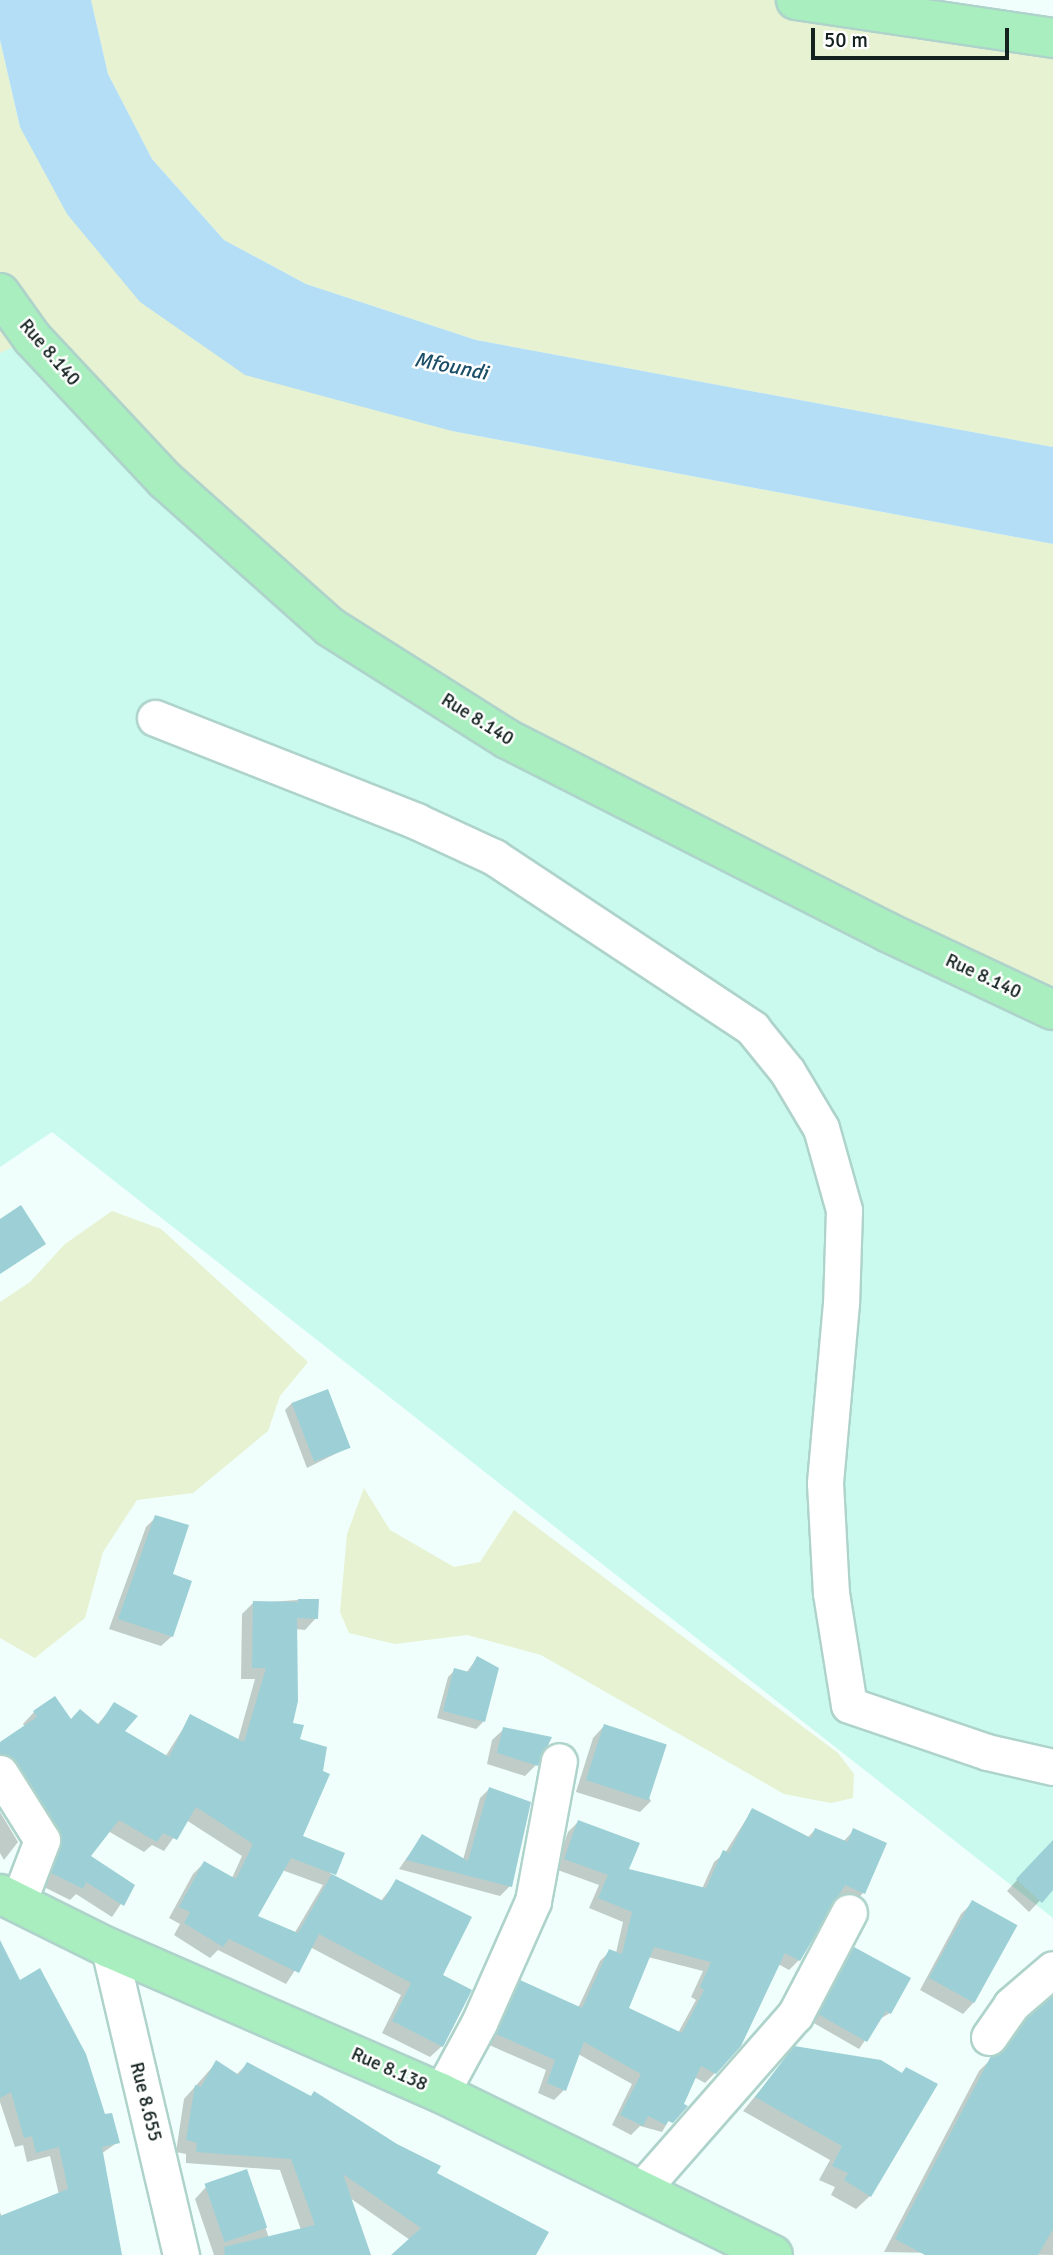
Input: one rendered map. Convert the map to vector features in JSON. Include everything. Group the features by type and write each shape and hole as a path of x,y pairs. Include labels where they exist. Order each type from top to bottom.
{"main road":[{"path":"796,0 1053,38"},
{"name":"Rue 8.140","path":"0,293 32,338 165,480 330,627 507,739 887,932 1053,1010"},
{"name":"Rue 8.138","path":"9,1898 109,1948 441,2093 773,2255"}],"street":[{"path":"155,718 416,821 494,857 752,1028 787,1071 821,1128 844,1210 841,1303 825,1483 831,1593 849,1705 987,1752 1053,1767"},
{"path":"987,1752 1025,1741 1053,1741"},
{"path":"441,2093 479,2023 533,1901 559,1761"},
{"path":"0,1773 42,1840 9,1898"},
{"path":"641,2190 795,2015 849,1912"},
{"name":"Rue 8.655","path":"109,1948 181,2255"},
{"path":"989,2037 1011,2005 1053,1969"}],"shaded area":[{"path":"91,0 937,0 1053,26 1053,447 476,340 306,284 224,240 152,159 108,74"},
{"path":"0,40 20,127 452,431 1053,544 1053,1010 330,627 32,338 0,353"},
{"path":"32,338 1053,1010 1053,1918 52,1132 0,1167 0,353"},
{"path":"112,1211 161,1229 308,1362 280,1396 268,1431 193,1493 137,1500 103,1552 85,1618 35,1658 0,1638 0,1302 30,1282 65,1244"},
{"path":"364,1488 390,1530 454,1567 480,1562 514,1510 838,1753 854,1774 853,1798 831,1803 784,1794 541,1655 467,1635 395,1644 349,1633 340,1612 347,1534"}],"water":[{"name":"Mfoundi","path":"0,0 91,0 108,74 152,159 224,240 306,284 476,340 1053,447 1053,544 452,431 245,375 140,302 67,214 20,127 0,40"}],"building":[{"path":"21,1205 46,1244 0,1274 0,1219"},
{"path":"328,1389 351,1448 314,1462 292,1403"},
{"path":"155,1515 189,1525 173,1574 192,1581 173,1637 118,1619"},
{"path":"298,1599 319,1599 318,1619 297,1618 298,1701 293,1723 304,1725 300,1739 327,1747 323,1771 330,1774 303,1836 345,1853 336,1875 291,1858 258,1916 298,1933 332,1874 383,1901 396,1879 472,1917 443,1975 472,1990 443,2047 392,2021 411,1983 319,1934 299,1973 229,1939 223,1947 184,1923 190,1912 179,1907 204,1861 236,1879 253,1844 196,1807 177,1840 163,1833 157,1842 119,1820 91,1856 135,1885 124,1906 86,1882 83,1889 51,1873 61,1847 59,1830 17,1762 0,1753 0,1742 37,1717 33,1711 55,1696 71,1719 80,1709 99,1725 114,1702 138,1716 125,1731 169,1757 190,1714 244,1742 266,1668 252,1668 253,1601 297,1602 297,1606"},
{"path":"477,1656 499,1668 485,1722 443,1711 454,1668 469,1672"},
{"path":"604,1724 667,1744 649,1801 586,1780"},
{"path":"503,1727 552,1737 538,1766 497,1753"},
{"path":"489,1787 531,1802 512,1887 406,1860 422,1834 468,1861"},
{"path":"752,1808 811,1838 815,1828 848,1842 853,1828 887,1843 865,1894 845,1885 800,1961 785,1953 741,2046 716,2074 701,2066 684,2104 688,2106 673,2123 668,2121 666,2125 648,2116 643,2126 620,2115 641,2074 584,2042 566,2091 547,2083 555,2060 496,2034 520,1980 582,2008 609,1949 622,1954 632,1912 598,1898 608,1875 564,1859 578,1820 640,1843 629,1869 706,1888 723,1850 729,1853","holes":["654,1947 711,1962 700,1987 704,1990 682,2033 629,2008"]},
{"path":"1053,1840 1053,1890 1042,1903 1016,1879"},
{"path":"972,1900 1017,1925 974,2003 929,1978"},
{"path":"0,1940 20,1980 40,1968 86,2054 105,2114 112,2113 120,2143 102,2147 122,2255 0,2255 0,2216 68,2189 59,2147 36,2153 32,2136 24,2138 11,2092 0,2098"},
{"path":"854,1947 911,1978 891,2014 886,2011 867,2042 818,2014"},
{"path":"1053,1996 1053,2229 1038,2255 925,2255 895,2239 991,2056 1005,2049 1026,2019"},
{"path":"794,2046 881,2060 902,2073 906,2067 938,2084 871,2197 844,2180 848,2173 832,2166 842,2146 755,2097"},
{"path":"216,2060 239,2075 247,2062 311,2096 314,2091 397,2144 441,2166 437,2173 549,2232 536,2255 391,2255 421,2228 343,2174 371,2255 225,2255 224,2247 315,2225 291,2159 196,2152 197,2143 186,2140 195,2085 201,2087"},
{"path":"247,2169 267,2228 225,2242 204,2184"}]}
